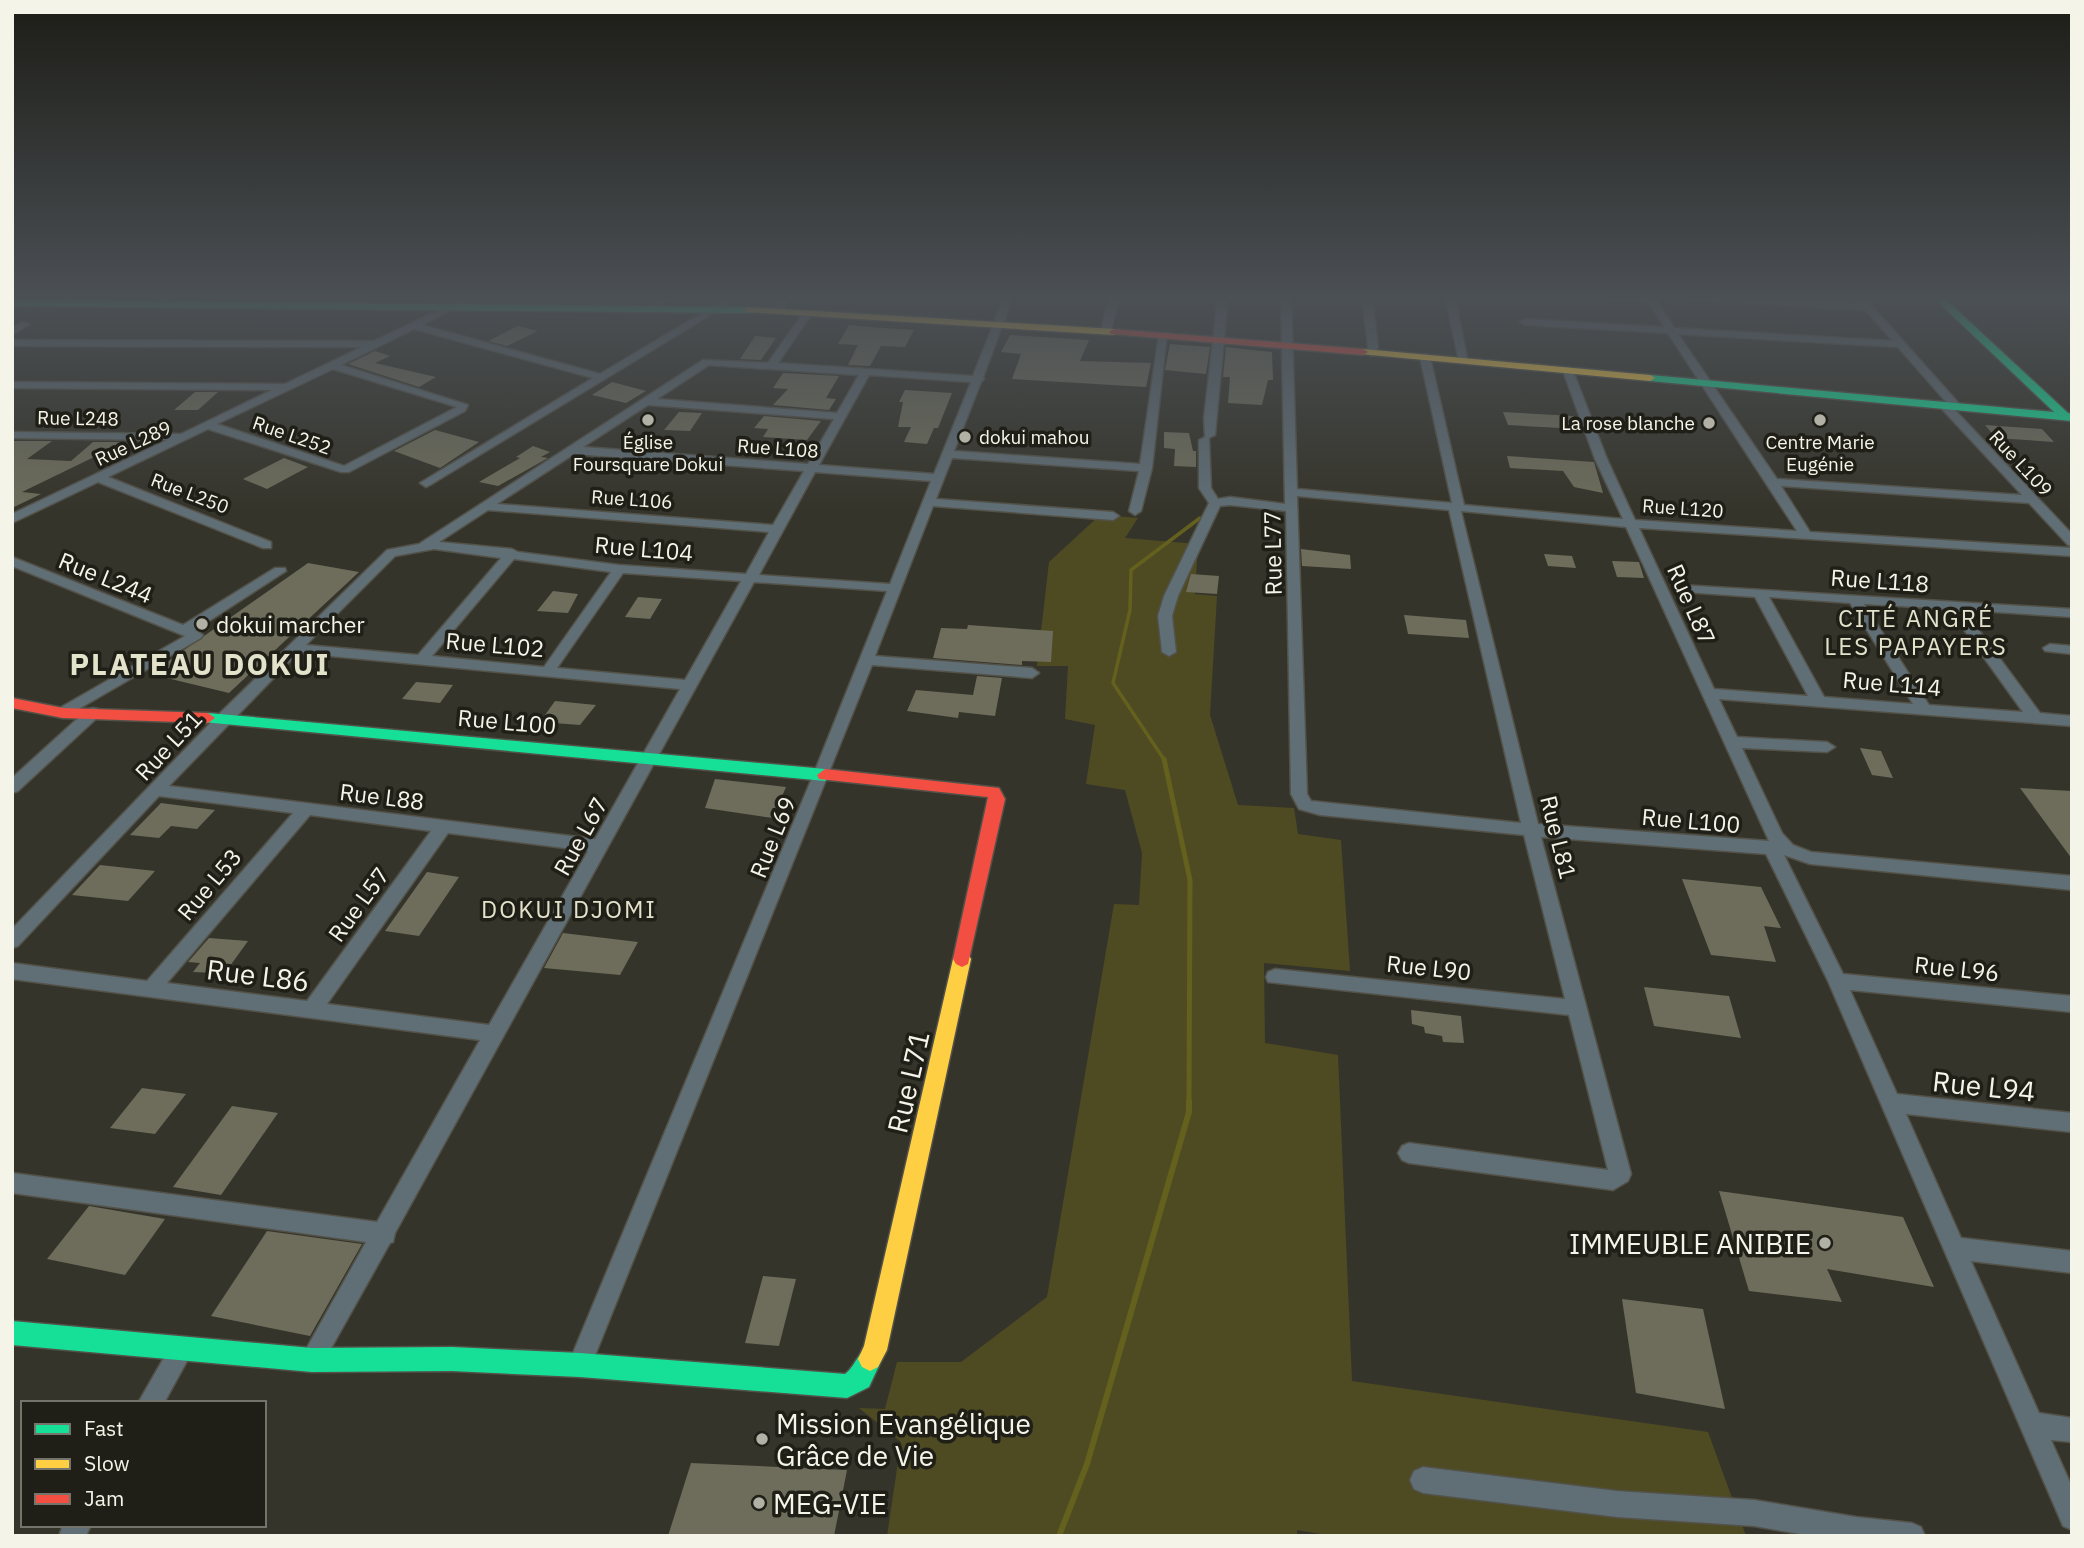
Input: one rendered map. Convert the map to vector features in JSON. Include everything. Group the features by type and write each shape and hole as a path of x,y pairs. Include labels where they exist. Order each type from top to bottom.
{"street":[{"name":"Rue L289","path":"12,519 328,369"},
{"name":"Rue L252","path":"211,426 345,470 461,409 463,405 345,369"},
{"path":"571,369 599,377"},
{"path":"426,483 612,369"},
{"path":"424,546 699,369"},
{"path":"838,369 979,379"},
{"name":"Rue L69","path":"580,1365 822,774 983,369"},
{"path":"1135,511 1146,468 1159,369"},
{"path":"1215,369 1210,394 1205,488 1215,503"},
{"name":"Rue L77","path":"1289,369 1299,794 1305,805"},
{"name":"Rue L81","path":"1409,1153 1604,1180 1618,1177 1619,1166 1531,830 1428,369"},
{"path":"1550,369 1951,407 2070,415"},
{"path":"1695,369 1807,536"},
{"name":"Rue L109","path":"1921,369 2029,499 2072,542"},
{"path":"2018,369 2070,415"},
{"path":"2025,369 2070,415"},
{"name":"Rue L67","path":"312,1360 385,1234 866,371"},
{"name":"Rue L87","path":"1568,371 1594,442 1634,524 1775,837 2072,1517"},
{"path":"12,385 292,387"},
{"path":"649,402 841,416"},
{"name":"Rue L248","path":"12,435 186,437"},
{"name":"Rue L108","path":"572,450 940,478"},
{"path":"949,454 1146,468"},
{"name":"Rue L250","path":"99,478 267,545"},
{"path":"1773,482 2029,499"},
{"name":"Rue L120","path":"1292,492 1634,524 2072,552"},
{"path":"1215,503 1230,501 1292,508"},
{"path":"930,502 1113,516"},
{"path":"1169,652 1165,617 1171,596 1215,503"},
{"name":"Rue L106","path":"483,506 778,529"},
{"name":"Rue L104","path":"391,553 424,546 512,553 619,569 895,588"},
{"name":"Rue L51","path":"12,942 223,718 391,553"},
{"path":"421,660 512,553"},
{"name":"Rue L244","path":"12,561 185,630"},
{"path":"548,671 619,569"},
{"path":"185,630 280,571"},
{"name":"Rue L118","path":"1685,588 2072,613"},
{"path":"1760,593 1816,695"},
{"path":"1856,600 1924,709"},
{"path":"1954,606 2031,712"},
{"path":"63,713 190,642 196,635 185,630"},
{"name":"Rue L102","path":"296,648 689,685"},
{"path":"2050,648 2072,650"},
{"path":"867,660 1032,673"},
{"name":"Rue L114","path":"1708,693 1816,695 1924,709 2031,712 2072,721"},
{"name":"Rue L100","path":"12,703 63,713 223,718 651,756 982,790 996,795"},
{"path":"12,787 93,713"},
{"path":"1731,742 1827,747"},
{"name":"Rue L88","path":"158,790 600,846"},
{"name":"Rue L71","path":"580,1365 834,1388 847,1387 860,1378 875,1350 994,819 996,795"},
{"name":"Rue L100","path":"1305,805 1320,809 1531,830 1780,849 1810,858 2072,883"},
{"name":"Rue L53","path":"150,990 305,810"},
{"name":"Rue L57","path":"312,1010 443,827"},
{"name":"Rue L86","path":"12,971 496,1034"},
{"name":"Rue L90","path":"1275,977 1577,1009"},
{"name":"Rue L96","path":"1836,981 2072,1004"},
{"name":"Rue L94","path":"1891,1104 2072,1123"},
{"path":"12,1183 385,1234"},
{"path":"1955,1248 2072,1262"},
{"path":"12,1333 312,1360 452,1359 580,1365"},
{"path":"151,1401 181,1350"},
{"path":"2033,1425 2072,1430"},
{"path":"1423,1480 1617,1504 1754,1513 1856,1530 1912,1536"}],"shaded area":[{"path":"1100,515 1138,518 1125,538 1198,544 1195,594 1217,596 1210,715 1238,805 1294,808 1298,834 1341,840 1350,971 1264,963 1265,1043 1338,1055 1352,1381 1708,1432 1746,1536 1332,1536 1297,1530 1297,1536 887,1536 901,1442 859,1408 885,1409 897,1362 961,1362 1047,1297 1114,904 1139,905 1142,853 1125,790 1086,784 1095,725 1065,719 1068,666 1037,666 1049,562"}],"building":[{"path":"364,369 402,369 436,377 419,387"},
{"path":"1016,369 1150,369 1146,387 1012,379"},
{"path":"1165,369 1207,369 1206,374"},
{"path":"1224,369 1273,369 1273,380 1268,380 1262,405 1228,403 1230,377 1223,377"},
{"path":"783,373 839,376 826,398 836,399 829,410 773,405 788,389 773,388"},
{"path":"612,382 646,391 626,403 592,395"},
{"path":"905,390 952,393 938,428 934,428 927,444 904,442 911,427 898,427 903,402 899,402"},
{"path":"195,392 218,392 198,410 174,410"},
{"path":"679,412 702,413 690,431 664,430"},
{"path":"1503,412 1573,416 1579,429 1508,425"},
{"path":"764,416 821,421 807,440 763,437 768,429 754,428"},
{"path":"1985,425 2042,429 2054,442 1996,438"},
{"path":"435,430 479,442 440,468 394,451"},
{"path":"1164,432 1189,433 1193,451 1196,451 1196,467 1174,466 1175,449 1164,448"},
{"path":"12,441 52,441 27,459 71,461 93,442 125,442 22,492 41,494 12,508"},
{"path":"533,446 550,452 541,457 548,458 498,486 479,482 520,458 516,457"},
{"path":"1507,456 1594,462 1603,493 1574,487 1563,471 1510,468"},
{"path":"284,458 308,467 267,489 243,479"},
{"path":"1301,549 1350,555 1351,569 1302,566"},
{"path":"1544,554 1572,556 1576,568 1548,566"},
{"path":"1612,561 1639,562 1644,578 1617,577"},
{"path":"308,563 359,572 229,693 150,674"},
{"path":"1191,574 1219,576 1217,594 1186,592"},
{"path":"553,591 578,594 568,613 537,611"},
{"path":"638,597 662,599 650,619 625,617"},
{"path":"1404,615 1466,620 1469,638 1408,634"},
{"path":"968,625 1053,631 1051,662 1022,661 1022,665 933,658 941,628 967,629"},
{"path":"977,676 1002,678 995,716 959,712 958,718 907,711 916,690 973,695"},
{"path":"416,682 453,685 440,703 402,699"},
{"path":"555,701 596,705 580,725 540,722"},
{"path":"1860,748 1881,751 1893,778 1872,775"},
{"path":"715,779 786,787 773,818 705,808"},
{"path":"2020,788 2072,791 2072,859"},
{"path":"161,803 215,810 197,829 171,826 159,838 130,835"},
{"path":"100,865 155,871 128,901 72,895"},
{"path":"427,872 459,877 419,936 385,931"},
{"path":"1682,879 1761,887 1781,928 1764,926 1776,962 1711,955"},
{"path":"563,933 638,942 620,975 544,968"},
{"path":"209,938 248,941 230,966 221,965 215,973 193,972 200,963 188,962"},
{"path":"1644,987 1729,996 1741,1038 1654,1026"},
{"path":"1411,1010 1461,1016 1464,1043 1443,1042 1442,1036 1425,1033 1424,1027 1412,1024"},
{"path":"142,1088 186,1094 155,1134 110,1128"},
{"path":"232,1106 278,1113 221,1195 173,1187"},
{"name":"IMMEUBLE ANIBIE","path":"1719,1191 1903,1217 1934,1287 1827,1269 1842,1302 1749,1291"},
{"path":"89,1206 165,1219 125,1275 47,1259"},
{"path":"267,1231 362,1244 310,1336 211,1316"},
{"path":"763,1276 796,1279 779,1346 745,1343"},
{"path":"1622,1299 1703,1309 1725,1409 1636,1393"},
{"name":"MEG-VIE","path":"691,1463 847,1470 834,1536 668,1536"}],"waterway":[{"path":"1164,760 1113,683 1130,610 1131,570 1200,518"},
{"path":"1164,760 1190,880 1189,1102"},
{"path":"1059,1536 1087,1464 1189,1112 1189,1102"}],"traffic: fast":[{"path":"2015,369 2068,419"},
{"path":"1650,378 2072,417"},
{"path":"208,718 825,775"},
{"path":"12,1333 312,1360 452,1359 580,1365 847,1386 860,1378 870,1359"}],"traffic: slow":[{"path":"1553,369 1650,378"},
{"path":"870,1359 875,1350 962,959"}],"traffic: jam":[{"path":"12,703 63,713 208,718"},
{"path":"825,775 993,792 997,799 962,959"}],"place":[{"name":"Église Foursquare Dokui","path":"648,420"},
{"name":"Centre Marie Eugénie","path":"1820,420"},
{"name":"La rose blanche","path":"1709,423"},
{"name":"dokui mahou","path":"965,437"},
{"name":"dokui marcher","path":"202,624"},
{"name":"IMMEUBLE ANIBIE","path":"1825,1243"},
{"name":"Mission Evangélique Grâce de Vie","path":"762,1439"},
{"name":"MEG-VIE","path":"759,1503"}],"district":[{"name":"CITÉ ANGRÉ LES PAPAYERS","path":"1916,632"},
{"name":"PLATEAU DOKUI","path":"200,663"},
{"name":"DOKUI DJOMI","path":"569,909"}]}
